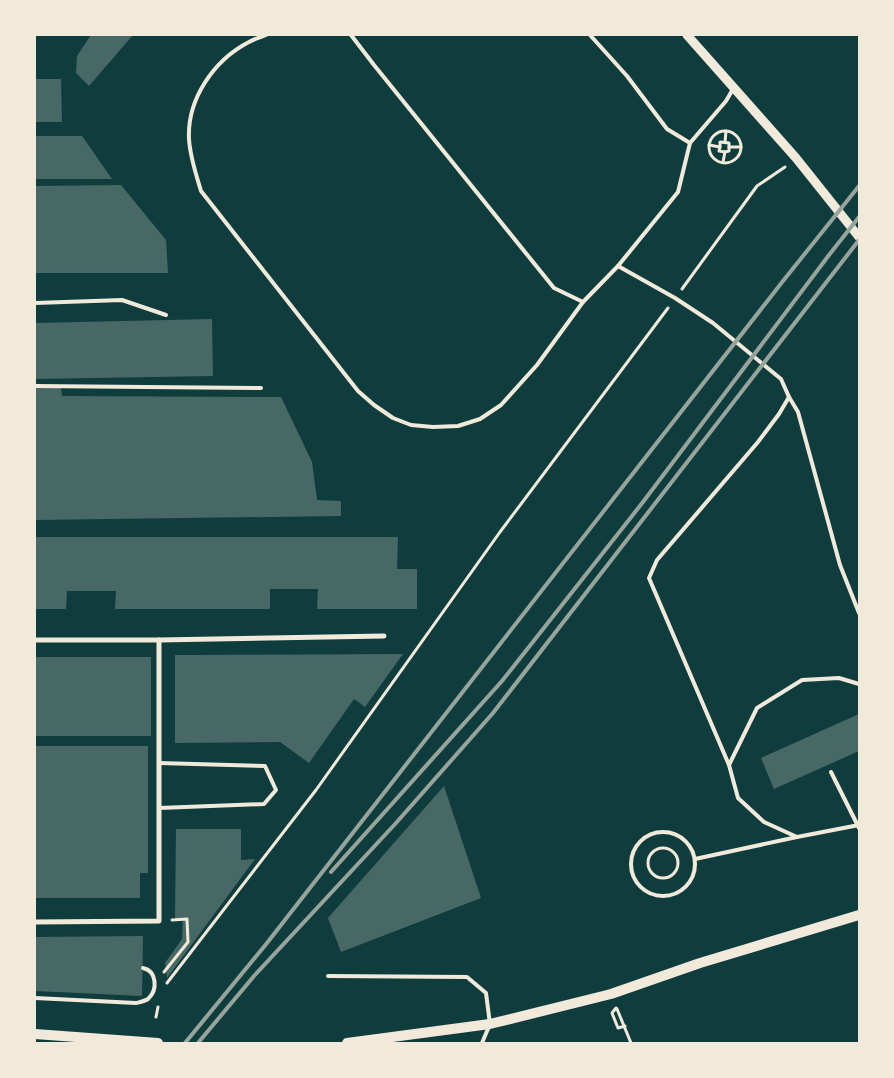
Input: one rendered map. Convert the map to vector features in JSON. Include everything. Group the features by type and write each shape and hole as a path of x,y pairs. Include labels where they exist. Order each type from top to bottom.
{"main road":[{"path":"347,1043 490,1024 611,994 700,963 859,915"},
{"path":"35,1034 158,1043"}],"street":[{"path":"687,35 804,167 859,237"},
{"path":"35,640 384,636"},
{"path":"35,922 159,920 159,640"}],"lane":[{"path":"266,35 248,43 229,55 212,71 199,92 191,113 189,138 192,162 201,191 358,391 374,406 393,418 411,425 433,427 458,426 480,419 501,405 537,365 584,302 618,266 678,192 690,143 726,101 734,88"},
{"path":"351,35 554,288 584,302"},
{"path":"590,35 627,76 667,128 690,143"},
{"path":"618,266 675,298 712,323 781,379 798,412 840,565 859,613"},
{"path":"35,303 122,300 166,315"},
{"path":"35,386 262,388"},
{"path":"789,396 779,414 758,442 657,560 649,578 729,765 738,798 764,822 797,837"},
{"path":"729,765 757,708 802,680 839,678 859,684"},
{"path":"159,763 266,766 276,790 264,804 159,808"},
{"path":"695,859 858,826 831,772"},
{"path":"656,832 678,835 686,842 695,859 694,871 690,881 675,894 654,895 645,890 632,874 633,853 638,843 646,836 656,832"},
{"path":"35,998 136,1003 146,1000 151,995 155,986 154,975 143,968"},
{"path":"328,976 467,977 486,993 490,1024 482,1043"}],"path":[{"path":"724,142 726,131"},
{"path":"726,131 737,136 741,147 734,160 723,162 716,160 711,153 709,145 713,136 726,131"},
{"path":"723,162 725,152 729,151 729,143 720,142 720,151 725,152"},
{"path":"709,145 720,147"},
{"path":"729,147 741,147"},
{"path":"165,986 316,790 500,532 757,186 796,158"},
{"path":"660,849 665,849 674,853 678,867 673,875 659,878 652,872 648,863 652,854 660,849"},
{"path":"159,978 188,942 187,919"},
{"path":"611,994 631,1043"},
{"path":"612,1013 618,1028 625,1026"}],"building":[{"path":"91,35 133,35 89,86 76,73 77,56"},
{"path":"35,79 61,79 62,122 35,122"},
{"path":"35,136 82,136 112,179 35,179"},
{"path":"121,185 166,240 168,273 35,273 35,186"},
{"path":"212,319 213,376 35,379 35,323"},
{"path":"35,388 61,388 62,396 281,397 312,462 317,500 341,501 341,516 35,520"},
{"path":"35,537 398,537 397,569 417,569 417,609 317,609 318,589 270,589 270,609 115,609 116,591 67,591 66,609 35,609"},
{"path":"403,654 365,707 354,699 309,763 280,742 175,743 175,655"},
{"path":"35,657 151,657 151,736 35,736"},
{"path":"859,714 859,751 774,789 761,758"},
{"path":"35,746 148,746 148,873 140,873 140,898 35,898"},
{"path":"444,786 481,898 341,952 328,918"},
{"path":"176,829 241,829 241,860 255,859 167,978 165,963 182,939 183,918 175,918"},
{"path":"143,936 142,996 35,991 35,937"}],"railway":[{"path":"185,1043 267,943 859,186"},
{"path":"331,872 502,681 643,502 859,217"},
{"path":"198,1043 254,976 396,823 493,713 859,240"}]}
